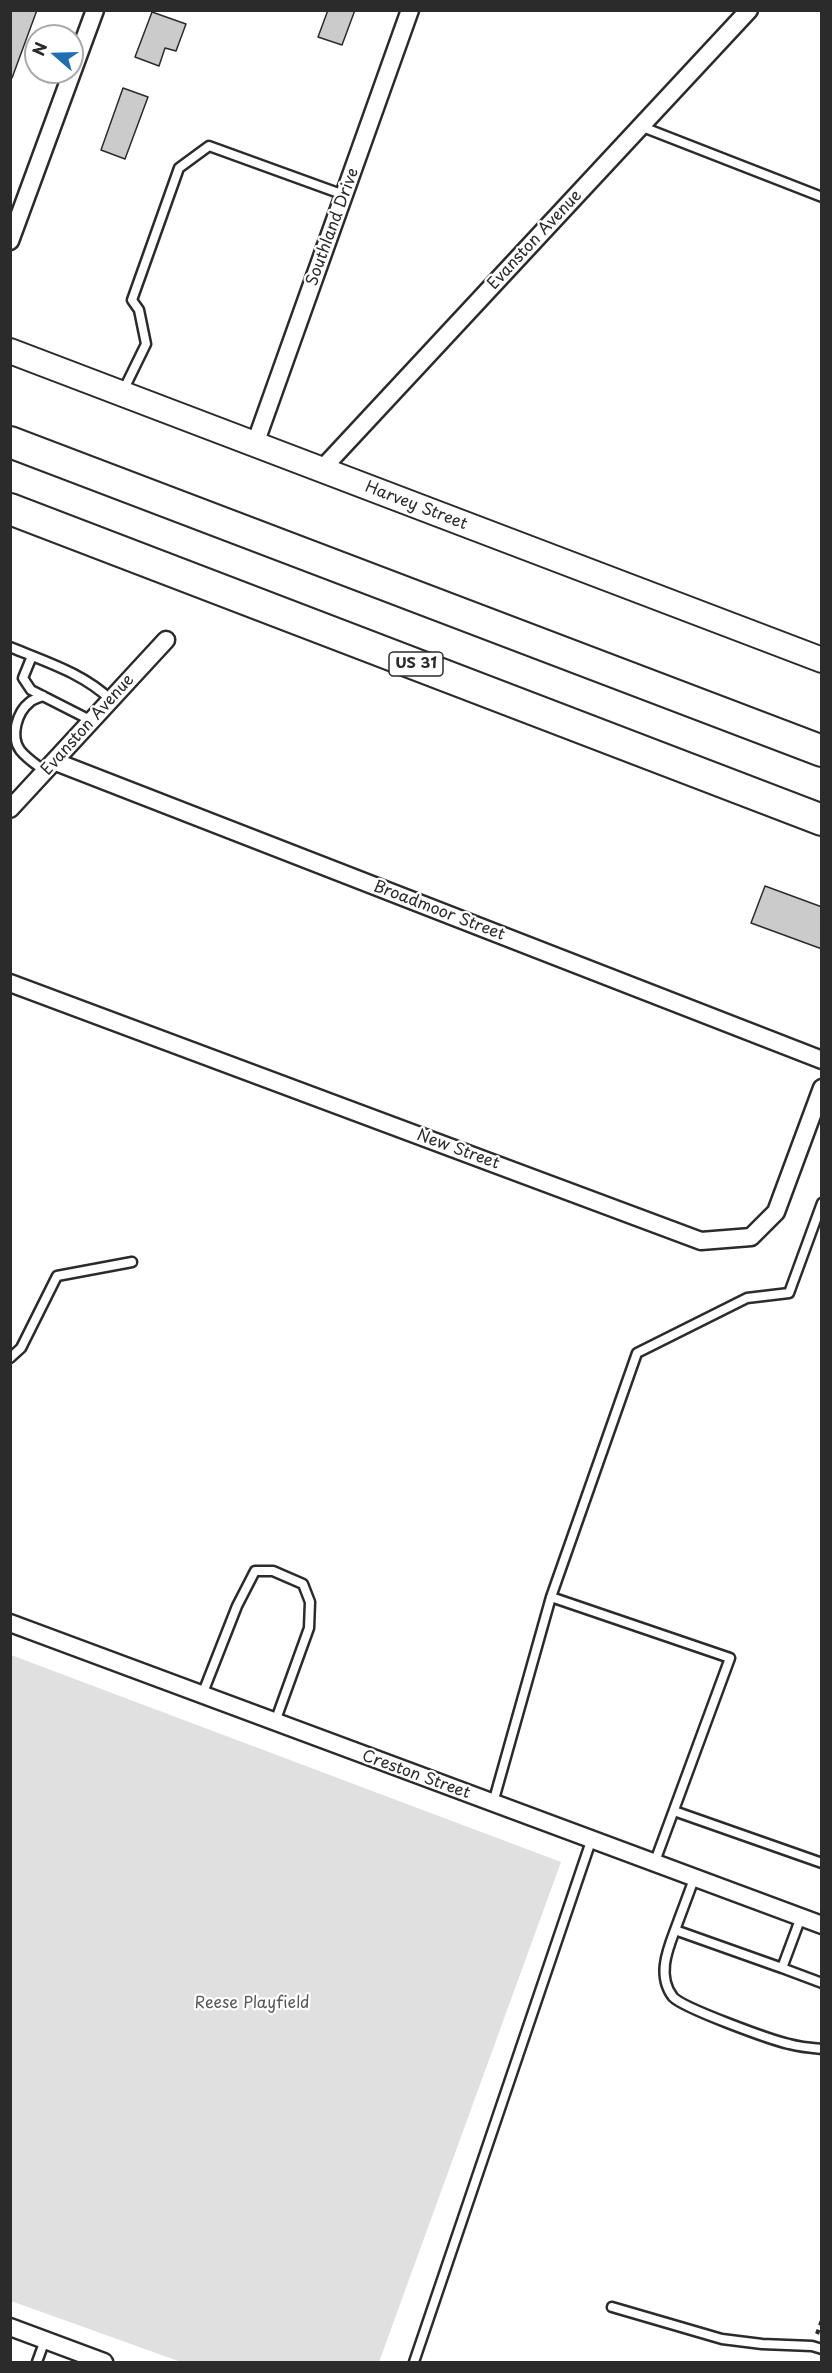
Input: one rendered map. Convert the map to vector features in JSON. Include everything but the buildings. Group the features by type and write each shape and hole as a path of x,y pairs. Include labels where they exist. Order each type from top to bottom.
{"highway":[{"path":"10,442 822,752"},
{"name":"US 31","path":"10,509 822,820"}],"street":[{"path":"10,241 95,10"},
{"name":"Southland Drive","path":"255,444 410,10"},
{"name":"Evanston Avenue","path":"321,470 749,10"},
{"name":"Harvey Street","path":"10,351 822,660"},
{"name":"Evanston Avenue","path":"10,809 166,640"},
{"name":"Broadmoor Street","path":"51,767 822,1060"},
{"name":"New Street","path":"10,983 701,1241 751,1237 776,1212 822,1088"},
{"name":"Creston Street","path":"10,1623 822,1925"},
{"path":"10,2327 104,2362"}],"lane":[{"path":"640,126 822,197"},
{"path":"122,394 146,344 141,316 132,300 180,168 209,146 344,195"},
{"path":"10,647 86,680 111,700"},
{"path":"32,656 23,678 32,690 92,722"},
{"path":"43,696 30,701 22,710 15,734 16,743 21,750 51,767"},
{"path":"493,1803 551,1597 637,1353 747,1298 789,1293 822,1203"},
{"path":"10,1358 21,1348 57,1276 132,1262"},
{"path":"202,1695 237,1606 255,1571 273,1571 303,1584 310,1602 309,1628 275,1722"},
{"path":"551,1597 730,1658 654,1864"},
{"path":"674,1811 822,1863"},
{"path":"414,2362 591,1841"},
{"path":"694,1879 667,1951 664,1968 667,1983 678,2001 788,2044 822,2049"},
{"path":"782,1968 801,1917"},
{"path":"675,1930 822,1983"},
{"path":"612,2307 722,2339 762,2344 812,2346 822,2349"},
{"path":"37,2362 45,2340"}],"green space":[{"name":"Reese Playfield","path":"11,1655 561,1862 379,2362 181,2362 11,2301"}]}
